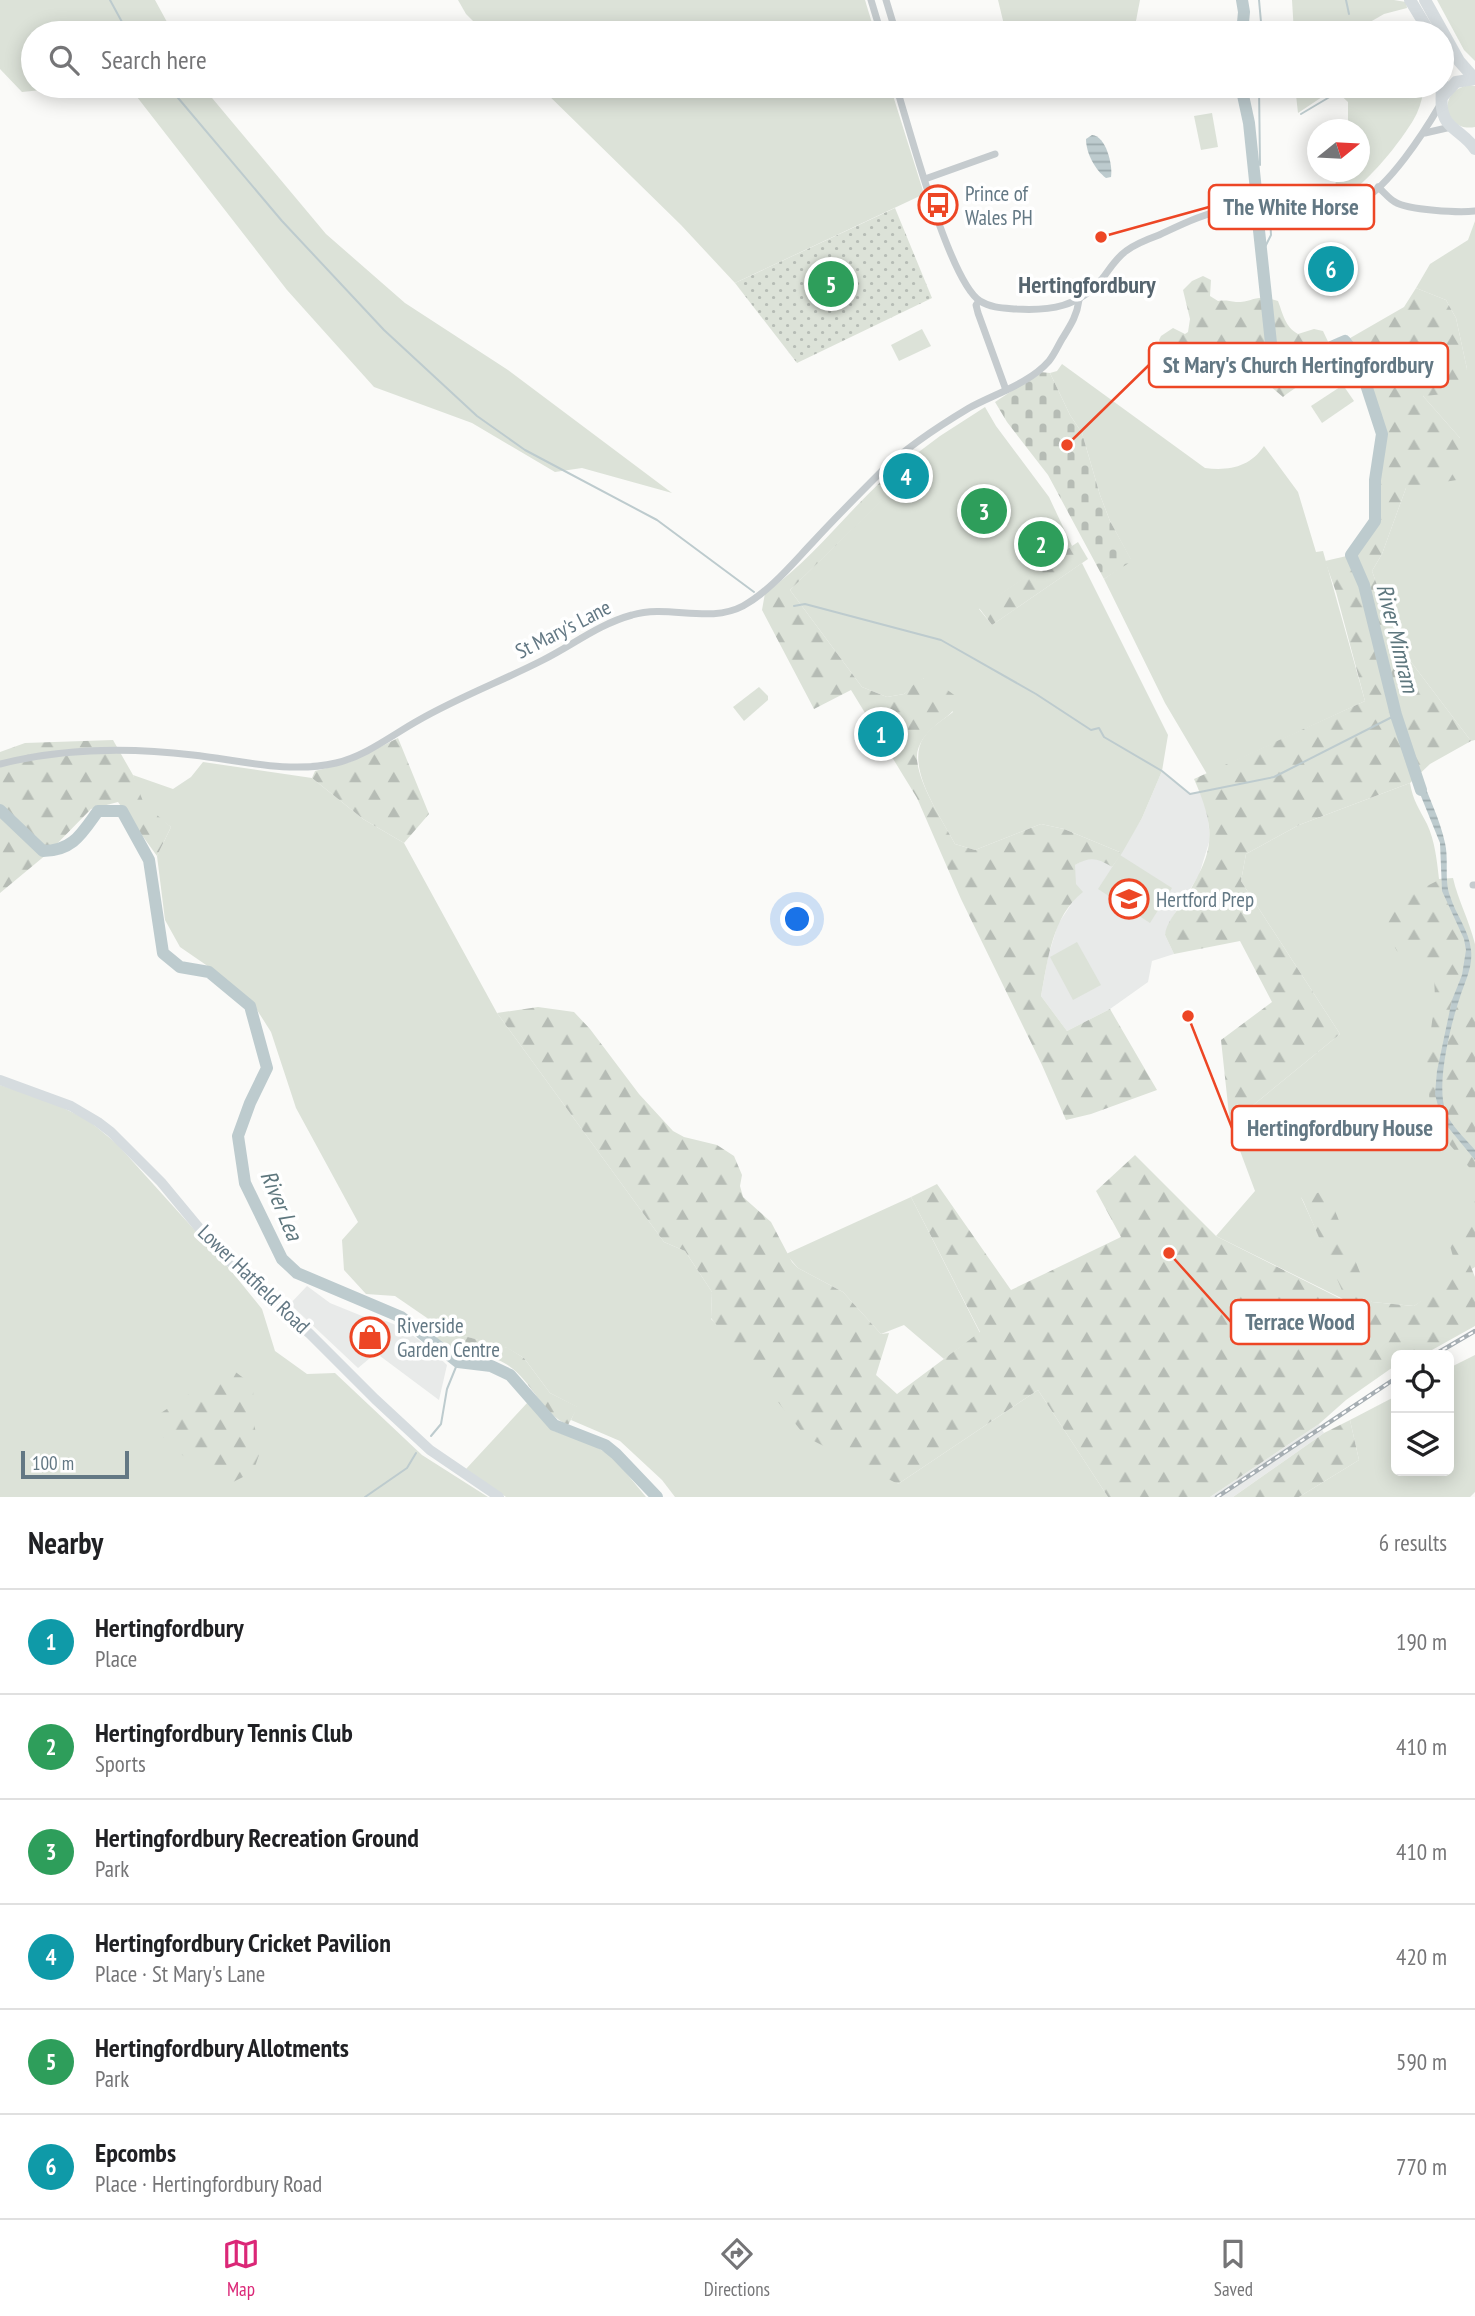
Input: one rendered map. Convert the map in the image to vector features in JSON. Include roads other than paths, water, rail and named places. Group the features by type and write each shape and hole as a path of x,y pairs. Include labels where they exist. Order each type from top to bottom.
{"highway":[{"path":"1410,0 1430,21"},
{"path":"1425,0 1428,21"},
{"path":"1454,54 1475,79"},
{"path":"1454,85 1475,79"},
{"path":"1443,99 1443,115 1475,149"},
{"path":"1456,130 1475,132"}],"main road":[{"name":"Lower Hatfield Road","path":"0,1080 64,1103 87,1114 111,1132 160,1182 219,1252 310,1334 375,1399 430,1450 499,1497"}],"street":[{"path":"871,0 877,21"},
{"path":"886,0 892,21"},
{"path":"900,98 953,260 967,287 979,300 998,308 1024,309 1062,306 1079,300 1094,288 1127,250 1208,215 1230,209 1344,208 1359,202 1378,187 1425,133 1443,99"},
{"path":"1425,133 1441,127 1456,130"},
{"path":"925,179 995,154"},
{"path":"1378,187 1392,201 1401,205 1475,211"},
{"path":"979,300 976,306 980,321 1006,390"},
{"name":"St Mary's Lane","path":"0,764 67,752 110,750 180,753 276,766 321,766 353,757 466,694 543,660 617,620 643,612 702,614 729,611 743,606 777,579 901,454 970,408 1006,390 1049,362 1077,315 1079,300"}],"waterway":[{"path":"110,0 121,21"},
{"name":"River Mimram","path":"1242,0 1243,21"},
{"path":"1259,0 1261,21"},
{"path":"1346,0 1349,14"},
{"path":"178,98 282,221 384,330 477,416 525,450 657,520 754,592"},
{"name":"River Mimram","path":"1244,98 1249,123 1257,200"},
{"path":"1259,98 1260,165"},
{"path":"1301,114 1328,98"},
{"path":"1261,255 1271,235 1270,216"},
{"name":"River Mimram","path":"1258,221 1273,362 1285,367 1345,341 1357,357 1382,434 1375,480 1375,521 1351,555 1364,585 1396,715 1421,790"},
{"path":"794,606 805,604 941,640 1036,694 1091,730 1099,728 1104,737 1162,771 1190,794 1274,777 1396,715"},
{"name":"River Lea","path":"0,810 43,851 62,848 76,839 98,811 122,811 149,860 163,953 180,967 209,972 250,1006 267,1068 238,1136 245,1183 282,1259 297,1273 401,1317 458,1362 491,1366 510,1375 554,1425 605,1445 657,1497"},
{"path":"431,1436 441,1424 447,1389 458,1362"},
{"path":"365,1497 407,1468 416,1453"}],"railway":[{"path":"1443,1350 1475,1331"},
{"path":"1217,1497 1391,1381"}],"place":[{"name":"Prince of Wales PH","path":"938,205"},
{"name":"The White Horse","path":"1101,237"},
{"name":"Epcombs","path":"1331,269"},
{"name":"Hertingfordbury Allotments","path":"831,284"},
{"name":"St Mary's Church Hertingfordbury","path":"1067,445"},
{"name":"Hertingfordbury Cricket Pavilion","path":"906,476"},
{"name":"Hertingfordbury Recreation Ground","path":"984,511"},
{"name":"Hertingfordbury Tennis Club","path":"1041,544"},
{"name":"Hertingfordbury","path":"881,734"},
{"name":"Hertford Prep","path":"1129,899"},
{"name":"Hertingfordbury House","path":"1188,1016"},
{"name":"Terrace Wood","path":"1169,1253"},
{"name":"Riverside Garden Centre","path":"370,1337"}],"district":[{"name":"Hertingfordbury","path":"1087,284"}]}
